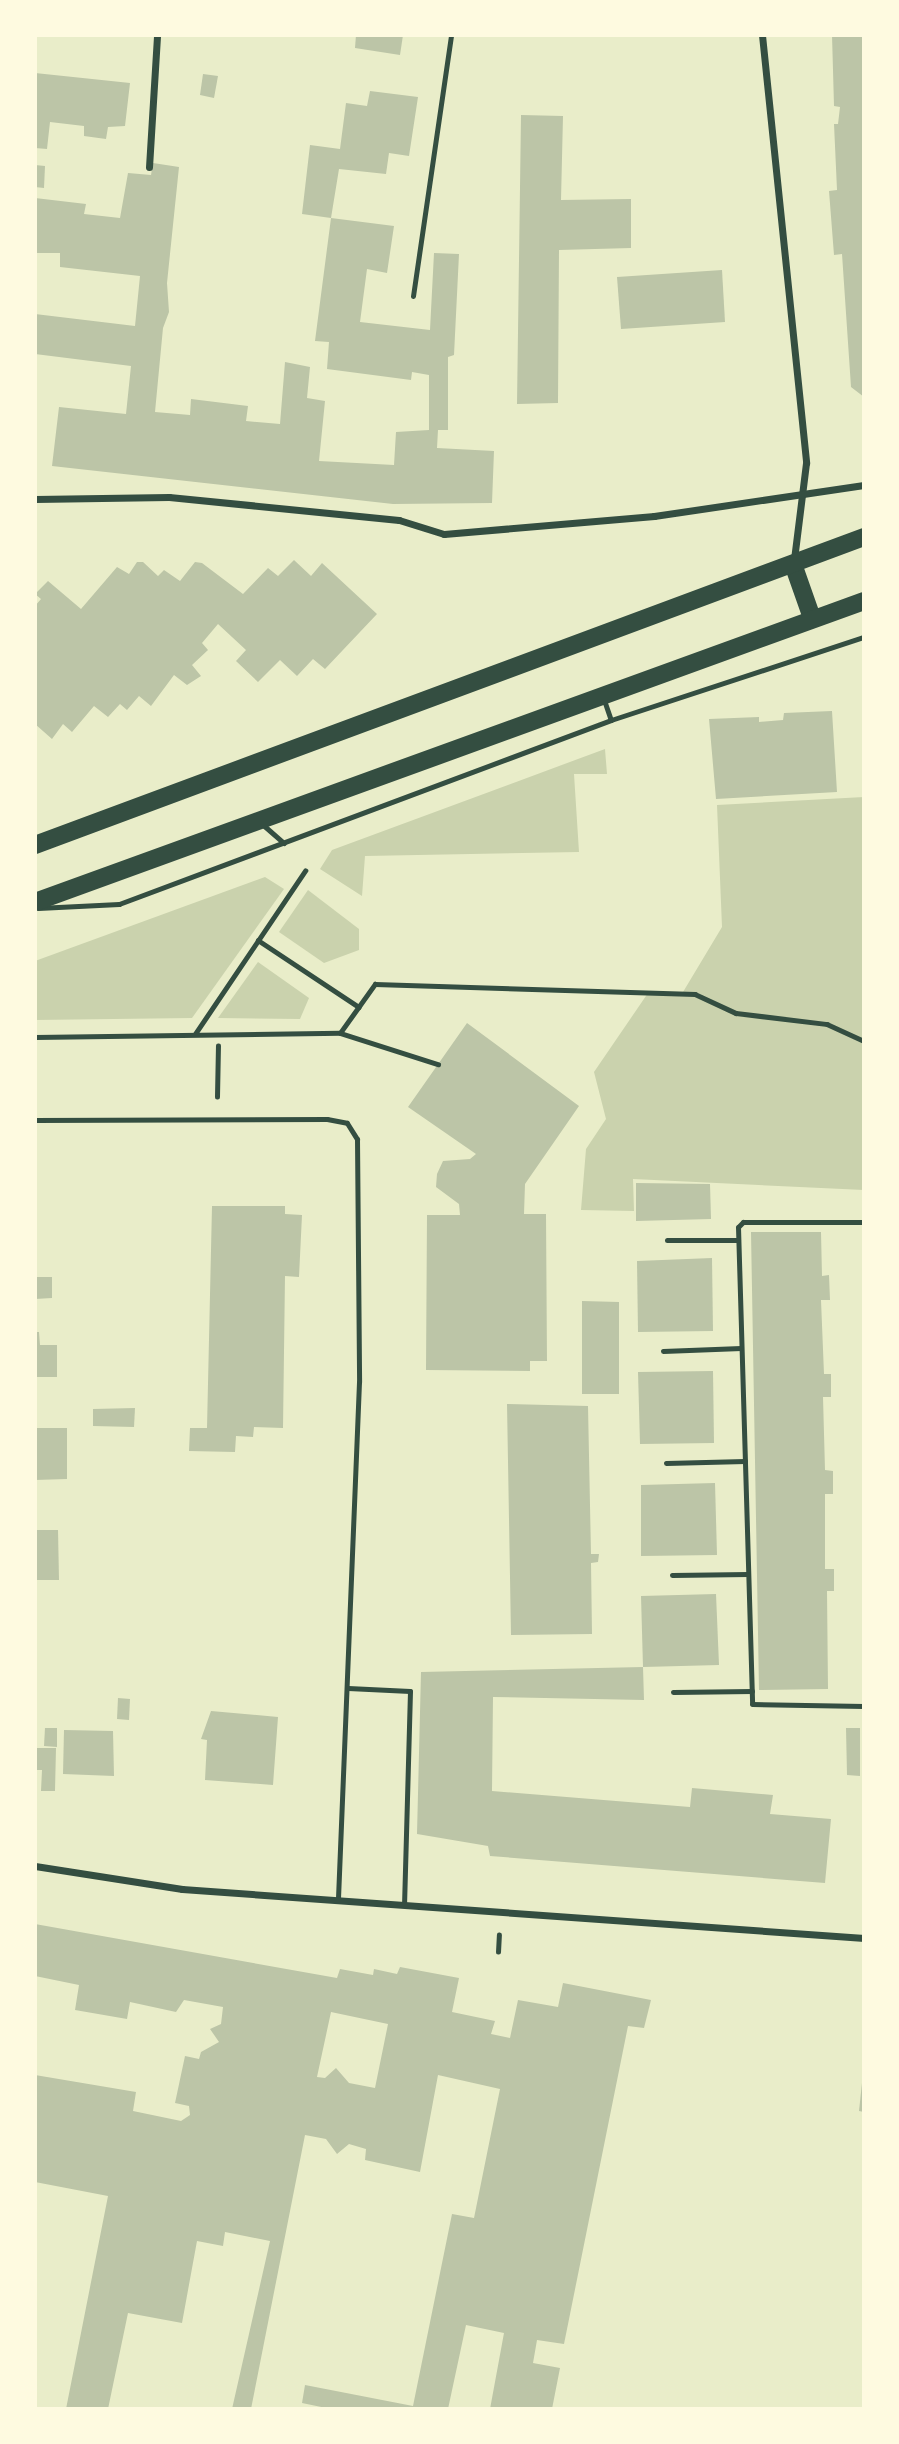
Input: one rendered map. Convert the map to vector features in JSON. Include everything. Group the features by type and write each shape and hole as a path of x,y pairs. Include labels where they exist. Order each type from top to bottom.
{"main road":[{"path":"35,845 864,537"},
{"path":"793,564 812,618"},
{"path":"35,902 601,693 864,601"}],"street":[{"path":"149,167 157,35"},
{"path":"762,35 806,463 793,564"},
{"path":"35,499 169,497 399,520 444,534 573,525 800,496 864,485"},
{"path":"35,1866 182,1889 338,1898 864,1938"}],"lane":[{"path":"413,296 451,35"},
{"path":"35,909 119,904 611,720 864,637"},
{"path":"601,693 611,720"},
{"path":"257,820 284,844"},
{"path":"35,1120 327,1119 347,1123 357,1139 359,1382 338,1898"},
{"path":"864,1222 743,1222 738,1227 752,1691 756,1707 864,1706"},
{"path":"667,1240 738,1240"},
{"path":"663,1351 741,1348"},
{"path":"666,1463 745,1461"},
{"path":"672,1575 748,1574"},
{"path":"348,1688 410,1691 404,1904"},
{"path":"673,1692 752,1691"}],"path":[{"path":"194,1035 305,871"},
{"path":"258,940 359,1007"},
{"path":"340,1033 375,984 695,994 736,1013 827,1024 864,1041"},
{"path":"35,1037 340,1033 438,1063"},
{"path":"217,1119 218,1046"}],"green space":[{"path":"605,749 607,774 574,774 579,852 365,856 362,896 320,869 332,850"},
{"path":"864,797 864,1190 633,1179 634,1211 581,1210 586,1149 606,1119 594,1072 648,993 683,992 722,927 717,805"},
{"path":"265,877 284,889 192,1018 35,1020 35,961"},
{"path":"308,890 359,929 359,950 324,963 279,932"},
{"path":"258,962 309,998 300,1019 218,1018"}],"building":[{"path":"356,35 403,35 400,55 355,48"},
{"path":"832,35 864,35 864,397 851,387 842,254 834,255 829,191 837,190 834,124 838,124 840,107 834,106"},
{"path":"35,73 130,83 125,126 108,127 106,139 84,136 84,126 50,122 47,149 35,148"},
{"path":"203,74 218,76 214,98 200,95"},
{"path":"370,91 418,97 409,156 389,153 386,174 339,169 331,218 302,214 310,145 340,149 346,103 367,106"},
{"path":"521,115 563,116 561,200 631,199 631,248 559,250 558,403 517,404"},
{"path":"153,163 179,167 167,283 169,312 163,328 155,412 190,415 191,399 248,406 246,421 280,424 285,362 310,367 307,398 325,401 319,461 394,465 396,432 429,430 429,375 412,372 411,380 327,369 329,342 315,341 331,218 394,226 387,273 367,269 360,322 430,330 434,253 459,254 454,355 448,357 448,430 438,430 437,448 494,451 492,503 393,504 52,466 59,407 126,414 131,366 35,354 35,314 135,326 140,276 60,267 60,253 35,253 35,198 86,204 84,214 120,218 128,173 151,175"},
{"path":"35,165 45,166 44,188 35,187"},
{"path":"722,270 725,322 621,329 617,277"},
{"path":"294,560 311,576 322,563 377,614 325,669 313,659 297,676 280,660 258,682 236,661 246,650 218,624 202,643 208,650 192,665 201,676 187,685 174,675 151,706 139,696 127,710 120,704 108,717 94,706 72,732 63,724 52,739 35,724 35,606 41,599 35,594 48,581 81,609 117,567 129,574 137,562 143,562 158,576 164,570 180,581 195,562 202,563 243,594 268,568 278,576"},
{"path":"832,711 837,792 716,799 709,719 759,717 759,722 783,720 784,713"},
{"path":"467,1023 579,1106 525,1184 524,1214 546,1214 547,1361 530,1361 530,1371 426,1370 427,1215 460,1215 459,1204 436,1187 437,1174 443,1161 470,1159 476,1154 408,1107"},
{"path":"636,1183 710,1184 711,1219 636,1221"},
{"path":"212,1206 285,1206 285,1214 302,1215 299,1277 285,1276 283,1428 254,1427 253,1437 236,1436 235,1452 189,1451 190,1428 207,1428"},
{"path":"751,1232 821,1232 822,1276 829,1275 830,1300 821,1300 824,1374 831,1374 831,1397 823,1397 825,1470 833,1471 833,1494 825,1494 825,1569 834,1569 834,1591 827,1591 828,1689 759,1690"},
{"path":"712,1258 713,1331 638,1332 637,1261"},
{"path":"35,1277 52,1277 52,1298 35,1299"},
{"path":"582,1301 619,1302 619,1394 582,1394"},
{"path":"35,1332 39,1332 40,1345 57,1345 57,1377 35,1377"},
{"path":"713,1371 714,1443 640,1444 638,1372"},
{"path":"507,1404 588,1406 591,1554 599,1554 598,1562 591,1563 592,1634 511,1635"},
{"path":"135,1408 134,1427 93,1426 93,1409"},
{"path":"35,1428 67,1428 67,1479 35,1480"},
{"path":"715,1483 717,1555 641,1556 641,1485"},
{"path":"35,1530 58,1530 59,1580 35,1580"},
{"path":"716,1594 719,1665 643,1667 641,1596"},
{"path":"643,1667 644,1700 493,1697 492,1791 690,1807 692,1788 773,1795 770,1814 831,1819 825,1883 490,1856 488,1846 417,1834 421,1672"},
{"path":"118,1698 130,1699 129,1720 117,1719"},
{"path":"211,1711 278,1717 273,1785 205,1780 207,1740 201,1739"},
{"path":"45,1728 57,1728 57,1747 44,1746"},
{"path":"846,1728 860,1728 860,1776 847,1775"},
{"path":"64,1730 113,1731 114,1776 63,1774"},
{"path":"35,1748 56,1748 55,1791 41,1791 42,1770 35,1770"},
{"path":"35,1924 337,1978 340,1969 373,1975 374,1969 397,1974 400,1967 459,1978 452,2012 495,2021 491,2034 510,2038 518,2000 558,2007 563,1983 651,2000 644,2028 628,2026 564,2344 537,2340 533,2363 560,2368 552,2409 490,2409 504,2333 466,2325 448,2409 331,2409 302,2403 305,2385 413,2406 452,2214 474,2218 500,2089 438,2075 420,2172 365,2160 366,2149 349,2144 337,2154 326,2139 305,2135 251,2409 232,2409 270,2241 225,2232 223,2246 197,2241 182,2323 128,2313 108,2409 66,2409 108,2196 35,2182 35,2075 136,2092 133,2111 181,2121 190,2115 189,2106 175,2103 185,2056 199,2059 201,2052 219,2042 210,2029 221,2024 223,2007 184,2000 176,2012 130,2002 127,2019 75,2010 79,1985 35,1976","holes":["331,2012 388,2024 375,2088 349,2083 336,2068 325,2078 317,2077"]},
{"path":"864,2083 864,2112 859,2111"}]}
